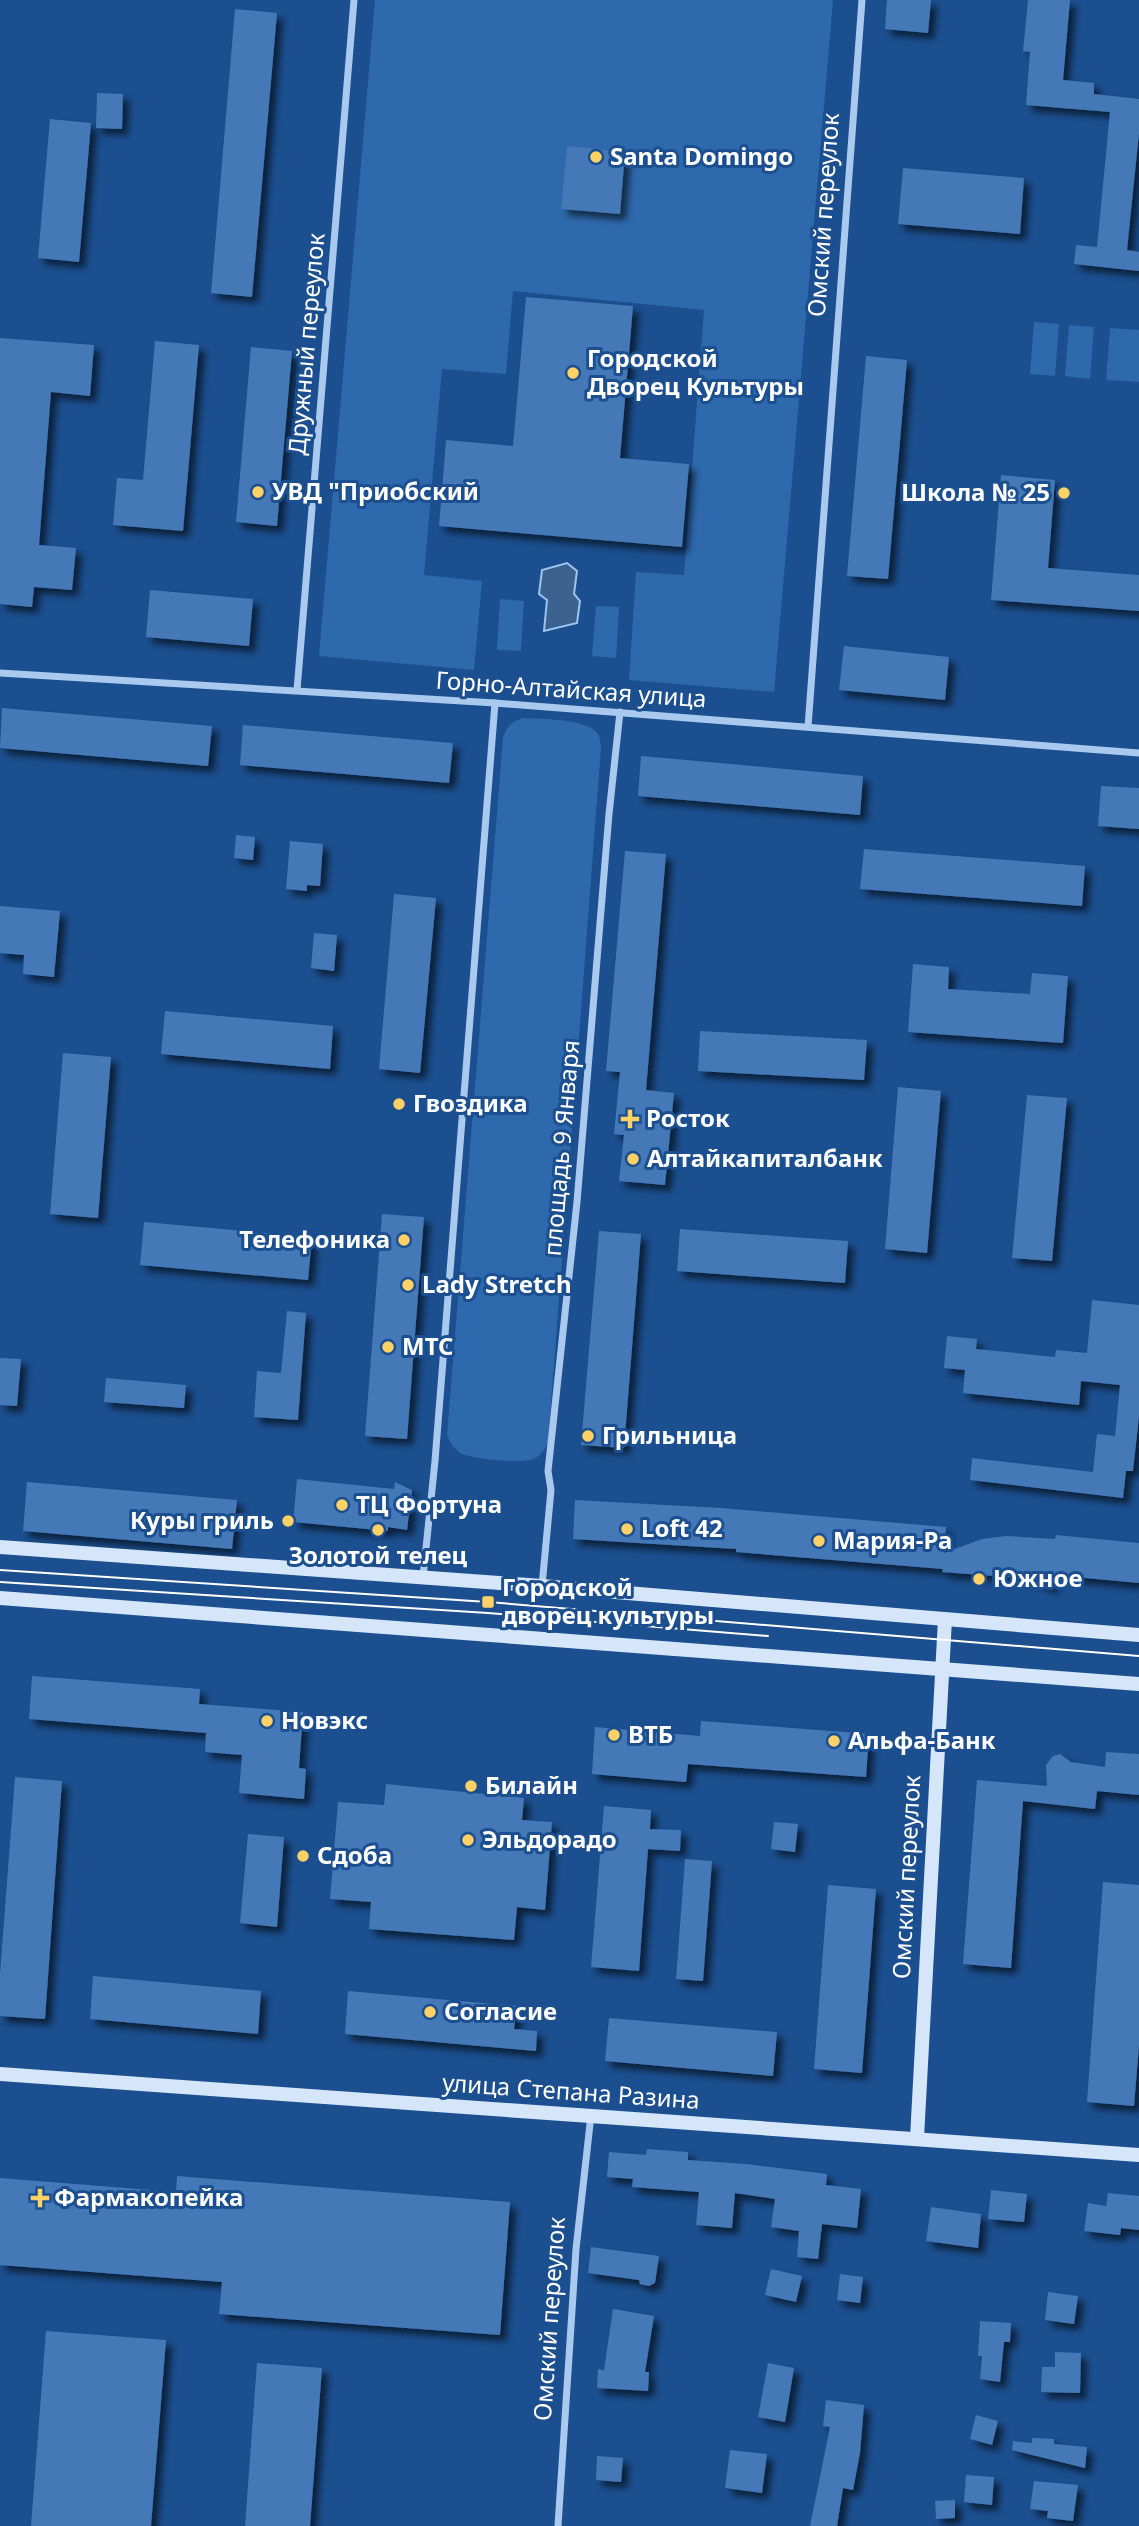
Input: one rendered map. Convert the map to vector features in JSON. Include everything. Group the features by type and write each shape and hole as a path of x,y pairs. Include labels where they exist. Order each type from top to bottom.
{"main road":[{"path":"0,1547 542,1586 1139,1634"},
{"path":"0,1598 1139,1684"},
{"name":"Омский переулок","path":"917,2138 945,1619"},
{"name":"улица Степана Разина","path":"0,2074 1139,2155"}],"street":[{"name":"Дружный переулок","path":"297,690 354,0"},
{"name":"Омский переулок","path":"808,727 862,0"},
{"name":"Горно-Алтайская улица","path":"0,673 229,689 297,690 495,703 1139,753"},
{"path":"423,1577 435,1461 495,703"},
{"name":"площадь 9 Января","path":"542,1586 551,1490 548,1471 577,1202 620,712"},
{"name":"Омский переулок","path":"558,2526 576,2249 591,2115"}],"shaded area":[{"path":"375,0 833,0 774,692 629,680 636,572 684,575 704,310 513,291 506,374 442,369 424,575 482,581 474,670 319,656"},
{"path":"1034,322 1059,324 1055,376 1030,374"},
{"path":"1069,325 1094,327 1090,379 1065,376"},
{"path":"1110,328 1139,330 1139,382 1106,380"},
{"path":"567,563 577,571 574,594 580,601 577,623 544,631 547,600 539,594 542,570"},
{"path":"500,599 524,601 521,651 497,650"},
{"path":"596,606 619,607 616,658 592,656"},
{"path":"523,718 565,721 586,726 599,736 601,748 548,1443 533,1459 508,1461 460,1453 447,1435 503,738 510,725"}],"building":[{"path":"887,0 931,0 928,33 885,29"},
{"path":"1028,0 1070,0 1063,80 1094,83 1094,94 1139,99 1139,133 1127,250 1139,252 1139,271 1074,264 1076,245 1097,247 1110,112 1026,105 1030,52 1023,51"},
{"path":"235,9 277,13 252,297 211,293"},
{"path":"97,93 123,94 122,129 96,128"},
{"path":"50,119 91,123 79,262 38,258"},
{"path":"567,146 625,152 620,214 561,209"},
{"path":"903,168 1024,178 1020,234 898,224"},
{"name":"Городской Дворец Культуры","path":"526,297 633,306 620,458 689,464 682,547 439,526 446,440 513,446"},
{"path":"0,338 94,345 90,396 51,392 39,545 76,548 72,590 34,587 32,607 0,604"},
{"path":"155,341 199,345 183,531 113,525 117,478 143,480"},
{"path":"251,347 292,351 277,526 236,522"},
{"path":"866,356 907,360 888,579 847,576"},
{"path":"1001,475 1055,480 1048,568 1139,575 1139,611 991,600"},
{"path":"150,590 253,599 249,646 146,637"},
{"path":"844,646 949,657 945,700 839,690"},
{"path":"2,708 212,726 208,766 0,748"},
{"path":"243,725 453,743 449,783 240,765"},
{"path":"641,756 863,776 860,815 638,796"},
{"path":"1101,786 1139,788 1139,829 1098,826"},
{"path":"236,835 255,837 253,860 234,858"},
{"path":"290,841 323,844 320,886 307,885 307,891 286,889"},
{"path":"864,849 1085,866 1082,906 860,889"},
{"path":"625,851 666,854 646,1090 674,1093 665,1185 619,1181 624,1135 614,1134 620,1072 606,1071"},
{"path":"394,894 436,898 420,1073 379,1069"},
{"path":"0,906 60,911 54,977 23,974 24,955 0,953"},
{"path":"314,933 337,935 334,971 311,968"},
{"path":"913,964 949,967 948,989 1030,994 1032,973 1068,976 1063,1043 908,1032"},
{"path":"165,1011 333,1026 330,1069 161,1054"},
{"path":"700,1031 867,1040 864,1080 698,1071"},
{"path":"63,1053 111,1057 98,1218 50,1214"},
{"path":"898,1087 941,1091 927,1253 885,1249"},
{"path":"1027,1095 1067,1098 1052,1261 1012,1258"},
{"path":"382,1214 424,1217 407,1439 365,1436"},
{"path":"144,1222 312,1237 308,1280 140,1265"},
{"path":"680,1229 848,1241 845,1283 677,1271"},
{"path":"599,1231 641,1234 624,1448 581,1445"},
{"path":"1092,1300 1139,1305 1139,1416 1133,1471 1126,1471 1123,1498 970,1480 972,1458 1093,1472 1097,1434 1115,1436 1120,1385 1081,1381 1079,1405 963,1393 965,1370 944,1368 947,1336 977,1339 976,1349 1055,1357 1056,1350 1087,1353"},
{"path":"287,1311 306,1313 298,1420 254,1417 257,1371 281,1373"},
{"path":"0,1358 21,1359 17,1406 0,1405"},
{"path":"106,1378 186,1385 184,1408 104,1402"},
{"name":"ТЦ Фортуна","path":"297,1479 394,1489 395,1482 412,1490 407,1530 388,1527 388,1531 293,1522"},
{"path":"27,1482 237,1500 232,1549 23,1531"},
{"path":"575,1500 721,1508 946,1527 944,1553 982,1539 1006,1536 1055,1539 1056,1535 1139,1543 1139,1583 1053,1575 1051,1589 1034,1579 942,1572 943,1569 736,1552 736,1549 573,1539"},
{"path":"32,1676 200,1689 199,1704 303,1712 299,1768 306,1769 304,1799 239,1793 242,1755 205,1752 206,1733 29,1719"},
{"path":"701,1721 869,1734 866,1777 688,1764 686,1782 592,1774 595,1727 700,1736"},
{"path":"1106,1752 1139,1754 1139,1795 1097,1791 1095,1809 1023,1801 1011,1968 963,1964 977,1780 1047,1786 1046,1765 1053,1756 1060,1754 1071,1762 1105,1767"},
{"path":"15,1777 62,1781 45,2019 0,2016 0,1974"},
{"path":"386,1784 524,1798 522,1820 552,1822 545,1910 517,1907 514,1940 369,1929 371,1902 330,1899 338,1802 384,1805"},
{"path":"604,1806 651,1810 650,1829 681,1830 680,1851 648,1849 639,1971 591,1967"},
{"path":"774,1822 798,1824 795,1852 771,1849"},
{"path":"248,1834 284,1837 277,1927 240,1923"},
{"path":"685,1859 712,1861 703,1981 676,1979"},
{"path":"1103,1882 1139,1885 1139,2045 1134,2106 1087,2102"},
{"path":"828,1885 876,1889 862,2073 814,2069"},
{"path":"93,1976 261,1991 258,2034 90,2019"},
{"path":"348,1991 517,2006 514,2029 537,2031 536,2051 345,2034"},
{"path":"609,2018 777,2032 773,2076 605,2061"},
{"path":"647,2149 688,2152 688,2160 827,2174 826,2185 861,2189 857,2228 822,2224 818,2259 797,2257 799,2231 771,2227 775,2199 735,2193 732,2228 696,2225 699,2192 632,2187 633,2179 607,2177 609,2152 646,2155"},
{"path":"177,2176 510,2202 500,2335 219,2314 222,2282 0,2265 0,2178 176,2192"},
{"path":"991,2190 1027,2194 1024,2222 988,2219"},
{"path":"1108,2193 1139,2196 1139,2230 1121,2228 1120,2235 1084,2231 1088,2203 1106,2206"},
{"path":"931,2207 981,2214 978,2248 926,2241"},
{"path":"591,2247 659,2256 655,2283 649,2286 640,2284 639,2280 588,2273"},
{"path":"771,2269 802,2276 796,2302 765,2295"},
{"path":"840,2274 863,2277 860,2303 837,2300"},
{"path":"1048,2292 1078,2296 1074,2324 1045,2320"},
{"path":"613,2309 654,2316 645,2372 649,2372 648,2391 597,2388 598,2369 604,2370"},
{"path":"980,2321 1011,2323 1010,2342 1004,2342 1000,2382 980,2379"},
{"path":"46,2331 166,2340 151,2526 31,2526"},
{"path":"1055,2352 1081,2353 1080,2393 1041,2392 1042,2367 1055,2367"},
{"path":"257,2363 322,2368 310,2526 245,2526"},
{"path":"768,2363 794,2368 785,2422 758,2417"},
{"path":"826,2400 864,2405 860,2453 853,2490 843,2488 837,2526 810,2526 830,2427 823,2426"},
{"path":"976,2415 998,2421 992,2445 970,2439"},
{"path":"1032,2438 1054,2439 1054,2444 1087,2447 1085,2468 1012,2450 1013,2441 1032,2443"},
{"path":"730,2450 767,2454 762,2493 725,2488"},
{"path":"597,2456 623,2458 621,2482 596,2480"},
{"path":"966,2475 994,2477 992,2505 964,2502"},
{"path":"1034,2481 1078,2485 1073,2521 1047,2518 1048,2511 1030,2509"},
{"path":"955,2500 955,2518 936,2519 935,2501"}],"tram line":[{"path":"0,1570 488,1602 1139,1656"},
{"path":"0,1582 488,1613 768,1636"}],"place":[{"name":"Santa Domingo","path":"596,157"},
{"name":"Городской Дворец Культуры","path":"573,373"},
{"name":"УВД \"Приобский","path":"258,492"},
{"name":"Школа № 25","path":"1064,493"},
{"name":"Гвоздика","path":"399,1104"},
{"name":"Росток","path":"630,1119"},
{"name":"Алтайкапиталбанк","path":"633,1159"},
{"name":"Телефоника","path":"404,1240"},
{"name":"Lady Stretch","path":"408,1285"},
{"name":"МТС","path":"388,1347"},
{"name":"Грильница","path":"588,1436"},
{"name":"ТЦ Фортуна","path":"342,1505"},
{"name":"Куры гриль","path":"288,1521"},
{"name":"Loft 42","path":"627,1529"},
{"name":"Золотой телец","path":"378,1530"},
{"name":"Мария-Ра","path":"819,1541"},
{"name":"Южное","path":"979,1579"},
{"name":"Городской дворец культуры","path":"488,1602"},
{"name":"Новэкс","path":"267,1721"},
{"name":"ВТБ","path":"614,1735"},
{"name":"Альфа-Банк","path":"834,1741"},
{"name":"Билайн","path":"471,1786"},
{"name":"Эльдорадо","path":"468,1840"},
{"name":"Сдоба","path":"303,1856"},
{"name":"Согласие","path":"430,2012"},
{"name":"Фармакопейка","path":"40,2198"}]}
